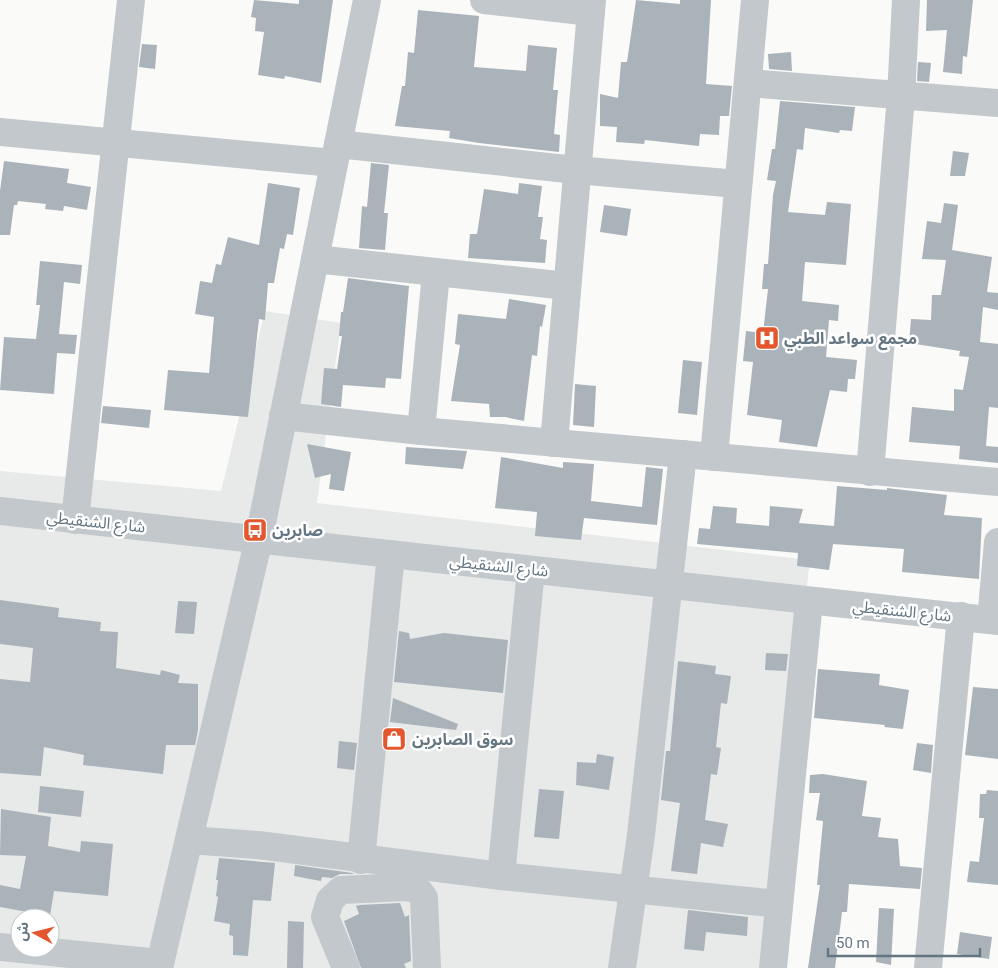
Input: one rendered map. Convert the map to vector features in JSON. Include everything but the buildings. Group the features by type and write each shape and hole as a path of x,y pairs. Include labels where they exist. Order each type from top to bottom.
{"street":[{"path":"75,520 131,0"},
{"path":"0,947 160,965 259,538 367,0"},
{"path":"484,0 591,6 554,443"},
{"path":"714,457 755,0"},
{"path":"870,472 901,96 906,0"},
{"path":"748,83 998,103"},
{"path":"0,132 114,144 336,154 576,170 738,184"},
{"path":"315,260 567,286"},
{"path":"421,431 436,273"},
{"path":"282,416 421,431 998,482"},
{"path":"622,968 631,890 641,835 670,586 683,454"},
{"name":"شارع الشنقيطي","path":"0,511 259,538 670,586 994,620"},
{"path":"994,620 998,542"},
{"path":"361,860 391,554"},
{"path":"501,876 531,570"},
{"path":"772,968 808,601"},
{"path":"928,968 961,616"},
{"path":"189,840 282,847 361,860 631,890 779,904"},
{"path":"346,968 325,917 330,900 341,890 406,887 418,890 424,898 427,968"}],"shaded area":[{"name":"سوق الصابرين","path":"265,311 341,323 317,503 810,560 762,968 0,968 0,471 221,491"}],"place":[{"name":"مجمع سواعد الطبي","path":"767,338"},
{"name":"صابرين","path":"255,530"},
{"name":"سوق الصابرين","path":"394,739"}]}
